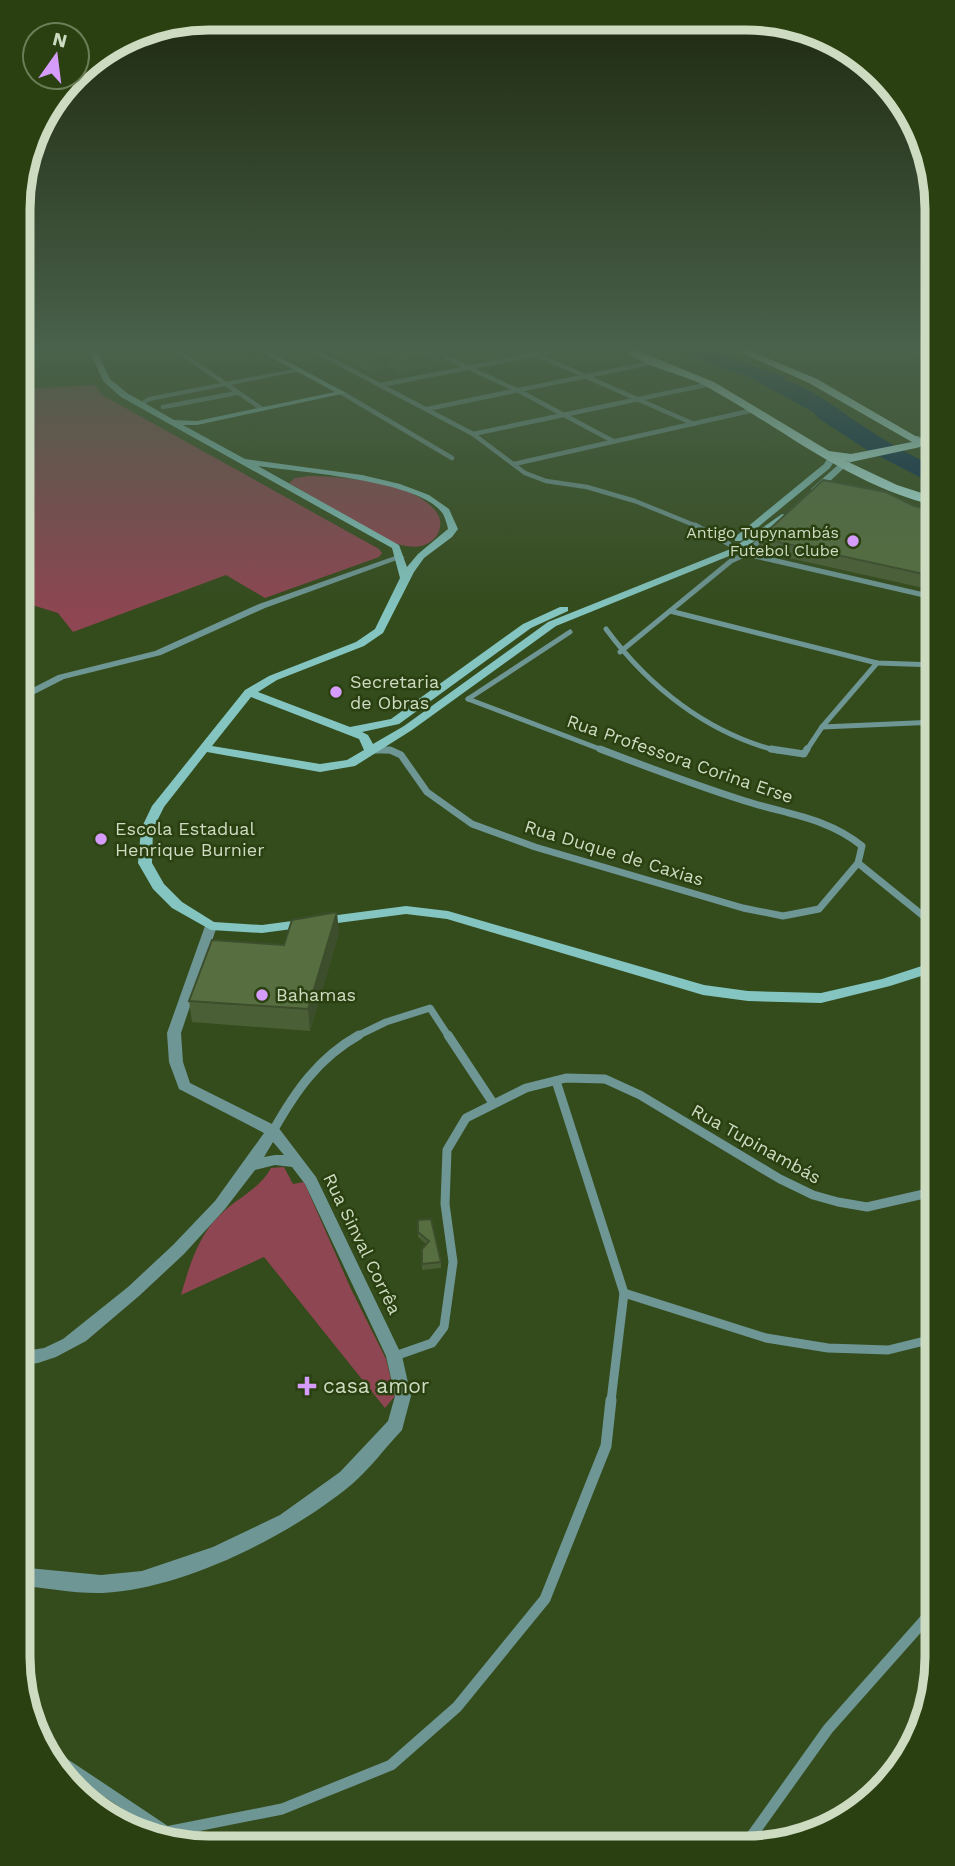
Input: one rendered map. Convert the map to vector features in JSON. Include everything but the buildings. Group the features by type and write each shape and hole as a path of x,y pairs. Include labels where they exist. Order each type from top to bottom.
{"highway":[{"path":"801,438 832,458 852,460 914,443"},
{"path":"906,438 914,443"},
{"path":"821,450 852,460"},
{"path":"852,460 857,473 925,498"}],"main road":[{"path":"199,438 395,549 432,545"},
{"path":"914,443 925,445"},
{"path":"737,549 827,466 832,458"},
{"path":"803,500 852,460"},
{"path":"241,461 387,482 433,500 448,511 453,522 449,535 432,545 405,578 392,610 379,631 360,644 273,678 249,692 158,806 147,829 145,863 158,886 177,905 211,926 262,929 406,911 448,915 704,990 748,996 821,998 885,983 925,970"},
{"path":"281,484 288,478 309,472"},
{"path":"800,489 813,492"},
{"path":"349,731 395,722 527,626 737,549 774,526 793,509"},
{"path":"395,549 405,578"},
{"path":"203,748 330,768 351,763 408,728 537,633 659,576"},
{"path":"249,692 364,737 370,751"}],"street":[{"path":"418,438 452,458"},
{"path":"479,438 525,473 546,481 587,487 635,501 692,524 737,549 925,595"},
{"path":"608,438 613,441"},
{"path":"514,464 627,438"},
{"path":"384,563 395,549"},
{"path":"30,693 61,677 158,653 262,606 384,563 395,549"},
{"path":"620,652 731,561 737,549"},
{"path":"670,611 877,663 925,665"},
{"path":"606,629 620,652 654,683 713,725 751,743 779,752 804,754 822,727 877,663"},
{"name":"Rua Professora Corina Erse","path":"570,632 491,681 468,699 745,801 821,822 851,835 862,846 858,863"},
{"path":"822,727 925,723"},
{"name":"Rua Duque de Caxias","path":"370,751 390,750 401,755 427,792 472,824 535,847 743,908 783,916 819,909 858,863"},
{"path":"858,863 925,917"},
{"name":"Rua Sinval Corrêa","path":"211,926 174,1033 176,1062 184,1086 273,1131 312,1181 394,1356"},
{"path":"30,1358 37,1358 70,1343 142,1285 212,1213 250,1166 289,1102 319,1063 369,1029 406,1013 430,1007 493,1103"},
{"name":"Rua Tupinambás","path":"394,1356 432,1343 444,1327 453,1262 445,1204 447,1150 466,1118 526,1088 566,1078 605,1079 640,1095 720,1145 813,1195 867,1207 925,1194"},
{"path":"169,1832 282,1809 391,1765 457,1707 545,1600 606,1446 624,1293 556,1081"},
{"path":"250,1166 275,1160 297,1162"},
{"path":"624,1293 766,1338 828,1348 888,1350 925,1341"},
{"path":"30,1577 101,1584 142,1580 216,1555 286,1521 346,1478 396,1425 403,1396 394,1356"},
{"path":"752,1836 828,1729 925,1620"},
{"path":"67,1766 154,1828"}],"shaded area":[{"path":"30,438 179,438 382,553 379,557 265,598 226,575 73,632 58,613 30,604"},
{"path":"310,476 379,483 414,494 437,513 440,518 438,533 435,538 421,546 405,546 389,541 289,483 295,478"},
{"path":"284,1167 293,1184 304,1182 351,1289 386,1359 395,1396 385,1408 264,1257 181,1295 195,1252 212,1224 226,1209 254,1188 271,1168"}],"water":[{"path":"849,438 882,438 925,462 925,480"}],"place":[{"name":"Antigo Tupynambás Futebol Clube","path":"853,541"},
{"name":"Secretaria de Obras","path":"336,692"},
{"name":"Escola Estadual Henrique Burnier","path":"101,839"},
{"name":"Bahamas","path":"262,995"},
{"name":"casa amor","path":"307,1386"}]}
